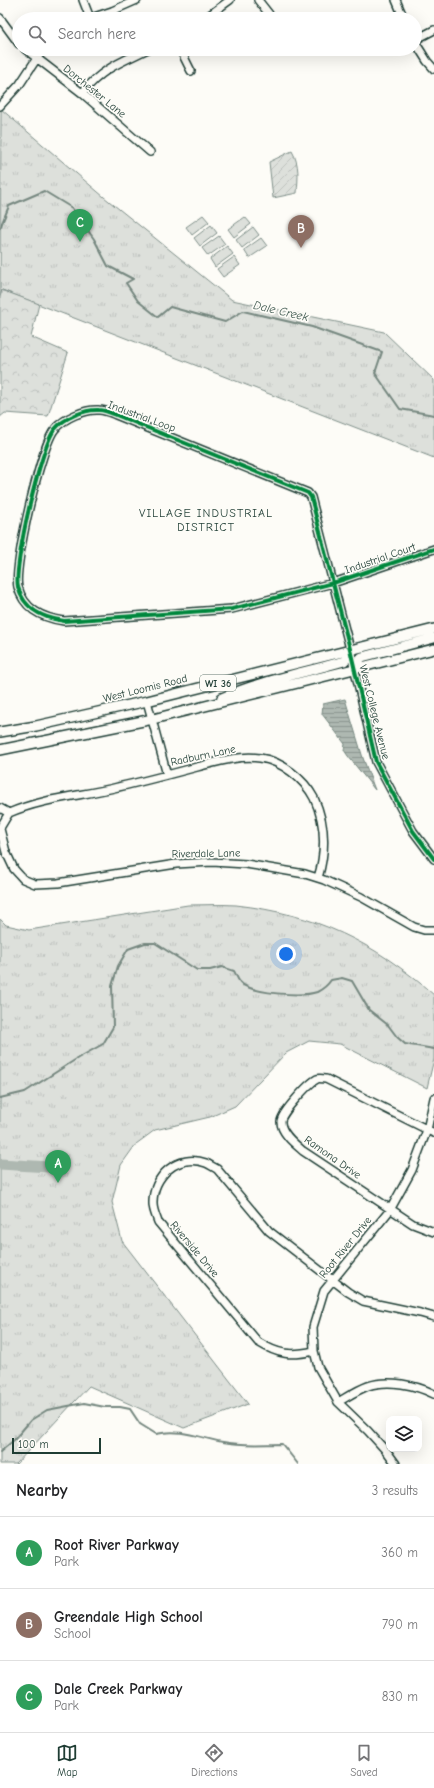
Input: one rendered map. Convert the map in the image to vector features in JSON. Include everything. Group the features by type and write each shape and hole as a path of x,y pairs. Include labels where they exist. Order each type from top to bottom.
{"main road":[{"name":"West Loomis Road","path":"0,732 36,726 147,701 434,628"},
{"path":"355,669 362,657 434,638"},
{"path":"195,709 241,690 285,676 344,661 348,656 350,649"},
{"name":"WI 36","path":"0,750 153,719 434,649"}],"street":[{"path":"83,0 87,12"},
{"path":"109,12 137,0"},
{"path":"214,12 230,0"},
{"path":"258,0 267,12"},
{"path":"396,0 401,12"},
{"path":"0,18 12,34"},
{"path":"422,37 434,30"},
{"path":"422,53 434,69"},
{"name":"Dorchester Lane","path":"33,56 82,93 150,152"},
{"path":"82,93 103,71 134,56"},
{"path":"184,56 191,71"},
{"path":"0,106 20,84 36,58"},
{"name":"Industrial Loop","path":"333,583 232,609 64,621 42,616 28,606 24,600 19,588 18,569 38,472 48,440 55,429 70,417 94,410 100,410 167,434 308,493 311,497 350,649"},
{"name":"Industrial Court","path":"333,583 434,549"},
{"name":"West College Avenue","path":"350,649 376,762 413,831 434,859"},
{"name":"Radburn Lane","path":"147,701 167,775"},
{"name":"Radburn Lane","path":"9,813 28,805 119,787 237,758 260,758 276,763 295,774 311,794 321,818 324,836 322,863 318,878"},
{"path":"0,808 9,813"},
{"name":"Riverdale Lane","path":"9,813 0,829 6,852 14,869 23,879 35,884 58,883 157,866 206,862 246,864 318,878 361,898 414,927 424,930 434,930"},
{"name":"Ramona Drive","path":"430,1131 326,1079 318,1079 311,1083 283,1114 280,1121 282,1128 296,1145 390,1210 413,1224 434,1232"},
{"name":"Root River Drive","path":"396,1464 368,1431 338,1402 318,1367 314,1351 313,1327 318,1306 324,1291 332,1279 390,1210 412,1170 430,1131 434,1098"},
{"name":"Riverside Drive","path":"314,1351 300,1354 284,1354 272,1351 258,1342 158,1222 153,1206 154,1192 159,1179 167,1168 180,1163 193,1161 206,1163 217,1169 269,1231 348,1292 363,1301 434,1317"},
{"path":"338,1402 368,1386 381,1384 408,1385 422,1388 434,1394"}],"green space":[{"path":"1,109 104,197 232,300 384,332 434,380 434,458 2,290 0,297"},
{"path":"292,151 295,156 297,166 297,193 273,198 269,162"},
{"path":"203,215 209,222 192,235 186,227"},
{"path":"245,217 251,224 234,237 228,229"},
{"path":"211,225 217,233 200,246 194,238"},
{"path":"253,227 259,235 242,248 236,240"},
{"path":"219,236 225,244 208,256 202,248"},
{"path":"261,238 267,246 249,258 244,250"},
{"path":"227,246 233,254 215,267 210,259"},
{"path":"234,257 240,265 223,277 217,269"},
{"path":"2,290 39,304 31,337 68,353 48,416 5,413 0,417 0,297"},
{"path":"188,905 236,905 265,909 318,923 366,946 412,976 434,995 434,1059 427,1088 340,1044 309,1041 286,1053 235,1106 210,1117 155,1130 136,1144 121,1165 112,1202 122,1241 248,1404 184,1428 89,1386 16,1464 0,1464 0,919 6,925 29,930"}],"shaded area":[{"path":"345,699 363,758 375,790 348,756 344,750 345,744 322,714 323,704"}],"waterway":[{"name":"Dale Creek","path":"0,228 9,206 44,191 72,208 94,239 108,266 133,279 126,283 138,301 158,317 170,307 225,322 243,311 312,327 382,352 375,373 400,409 434,415"},
{"path":"0,1098 25,1092 103,1044 113,1027 112,986 118,966 128,949 145,943 155,943 197,970 210,970 222,967 234,971 240,982 246,986 265,992 289,994 310,993 321,990 331,980 342,978 352,981 369,1010 388,1025 397,1037 405,1044 434,1049"},
{"path":"0,1164 49,1167"},
{"path":"0,1452 14,1440 31,1420 47,1410 84,1403 105,1407 130,1409 140,1424 156,1434 174,1432 238,1444 282,1444 298,1464"}],"cycle path":[{"path":"434,549 333,583 232,609 64,621 49,618 35,612 25,602 18,587 20,556 29,506 49,440 55,429 64,421 87,411 101,410 108,412 308,493 311,497 350,649 376,762 413,831 434,859"}],"place":[{"name":"Dale Creek Parkway","path":"80,242"},
{"name":"Greendale High School","path":"301,248"},
{"name":"Root River Parkway","path":"58,1183"}],"district":[{"name":"VILLAGE INDUSTRIAL DISTRICT","path":"206,520"}]}
